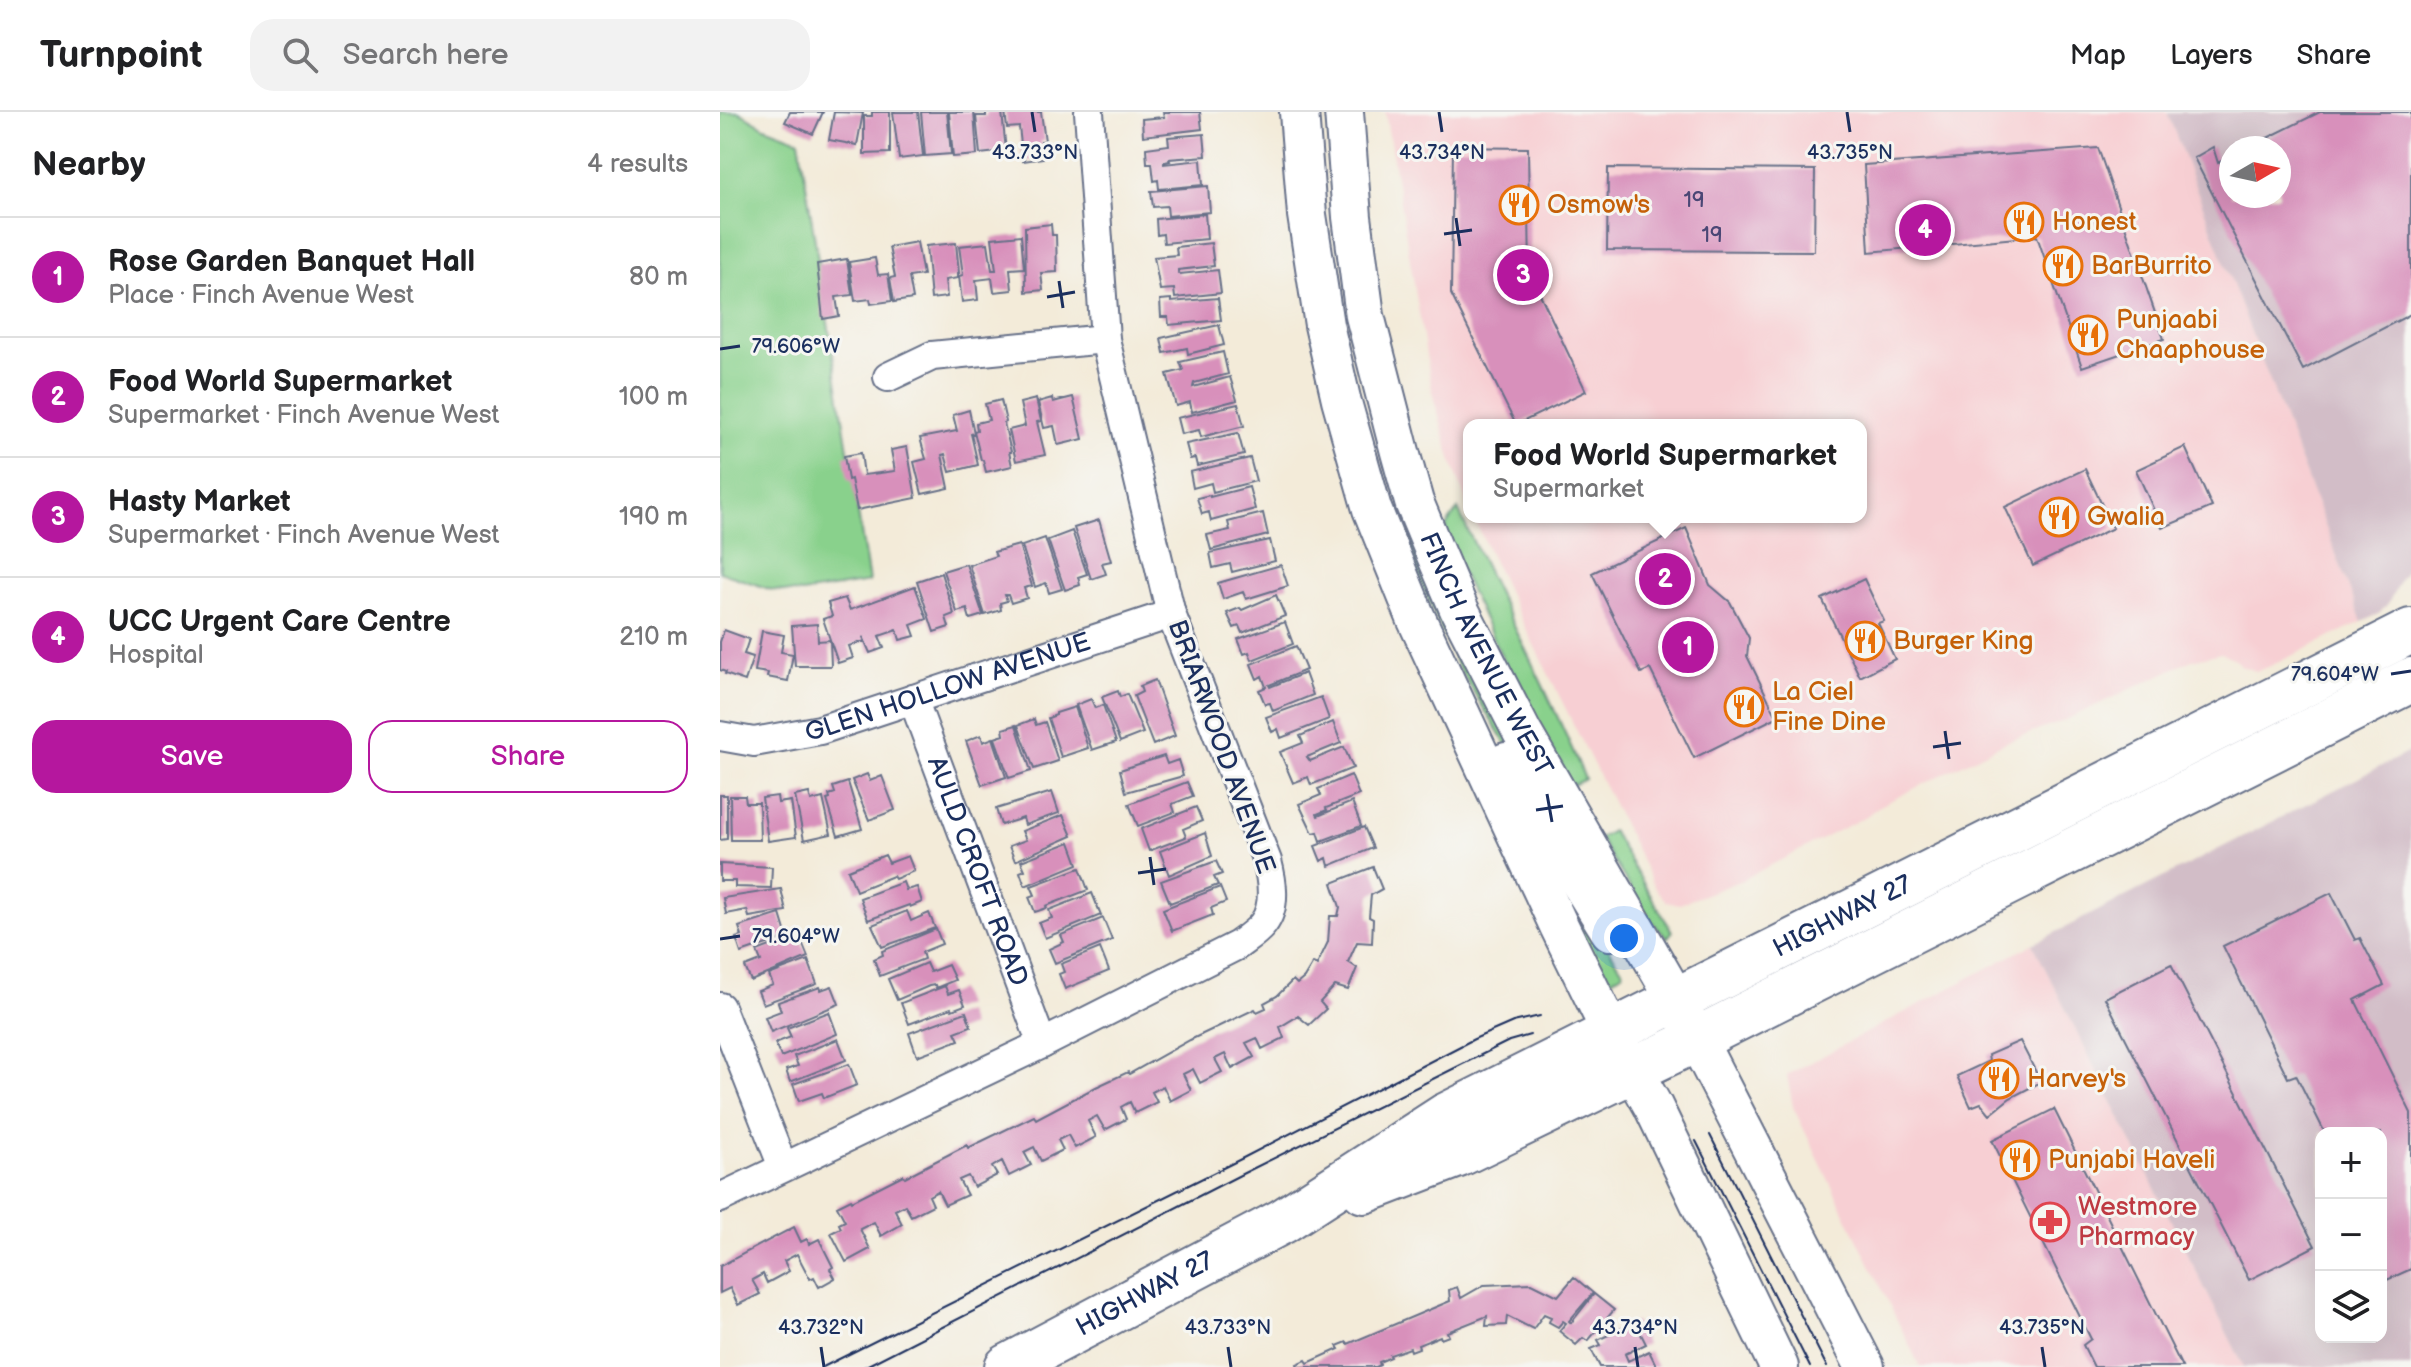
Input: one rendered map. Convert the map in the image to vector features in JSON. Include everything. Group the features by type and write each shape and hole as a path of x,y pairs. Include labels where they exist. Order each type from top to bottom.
{"main road":[{"name":"FINCH AVENUE WEST","path":"1299,112 1307,215 1322,312 1341,399 1372,509 1416,618 1611,1032 1653,1106 1779,1367"},
{"name":"FINCH AVENUE WEST","path":"1344,112 1352,217 1365,316 1414,502 1459,609 1522,732 1688,1044 1726,1095 1865,1367"},
{"path":"1372,509 1414,502"},
{"name":"HIGHWAY 27","path":"1007,1367 1283,1221 1445,1116 2411,631"},
{"name":"FINCH AVENUE WEST","path":"1436,661 1489,735 1667,1004"},
{"name":"HIGHWAY 27","path":"1283,1221 1458,1155 1688,1044 2411,680"}],"street":[{"name":"BRIARWOOD AVENUE","path":"720,1198 1042,1044 1238,945 1264,923 1272,897 1267,861 1171,614 1105,339 1089,112"},
{"path":"888,377 932,356 1105,339"},
{"name":"GLEN HOLLOW AVENUE","path":"720,736 754,742 820,730 1171,614"},
{"name":"AULD CROFT ROAD","path":"913,699 1042,1044"},
{"path":"720,1007 783,1167"}],"shaded area":[{"path":"1385,112 2167,112 2362,622 2255,671 2221,653 2192,660 2059,723 2006,742 1742,880 1680,904 1667,902 1656,890 1476,523 1867,523 1867,419 1463,419 1463,492 1433,396"},
{"path":"2167,112 2411,112 2411,563 2380,613 2362,622"},
{"path":"2411,751 2411,1367 2244,1367 2033,944"},
{"path":"2033,944 2244,1367 1920,1367 1793,1107 1787,1075"}],"green space":[{"path":"720,112 739,112 765,127 799,140 869,582 802,593 772,590 720,572"},
{"path":"1458,509 1585,779 1569,787 1538,732 1445,538 1446,526"},
{"path":"1396,526 1406,528 1569,847 1456,663"},
{"path":"1513,797 1623,971 1605,983"},
{"path":"1612,831 1670,928 1672,932 1667,938 1653,923 1599,838"}],"building":[{"path":"790,112 823,112 813,134 785,122"},
{"path":"834,112 863,113 857,145 829,140"},
{"path":"872,112 890,112 890,153 864,154 864,116 872,116"},
{"path":"893,112 918,112 923,156 899,159"},
{"path":"921,112 947,112 951,154 925,156"},
{"path":"949,112 974,112 977,155 953,157"},
{"path":"986,112 1002,112 1006,151 980,154 976,116 986,116"},
{"path":"1005,112 1041,112 1045,141 1041,141 1043,158 1023,161 1019,127 1007,128"},
{"path":"1163,112 1200,112 1202,129 1143,136 1142,119 1164,117"},
{"path":"2320,112 2411,112 2411,314 2303,370 2220,208 2291,208 2291,136 2271,136"},
{"path":"1204,134 1206,156 1164,162 1201,160 1203,185 1159,189 1158,180 1154,181 1152,163 1147,163 1146,148 1169,145 1168,137"},
{"path":"1453,147 1528,148 1530,273 1586,391 1528,419 1513,419 1451,294"},
{"path":"2213,147 2218,163 2219,207 2194,158"},
{"path":"2098,148 2164,339 2082,367 2037,236 1869,252 1864,165"},
{"path":"1608,168 1815,170 1814,251 1607,250"},
{"path":"1208,186 1210,212 1168,216 1167,206 1153,207 1151,191"},
{"path":"1205,214 1207,239 1164,243 1163,234 1157,235 1156,219"},
{"path":"1051,224 1052,235 1056,235 1057,272 1041,273 1043,290 1026,292 1025,227"},
{"path":"1021,235 1024,268 1010,269 1012,290 994,292 992,278 976,280 978,300 962,302 959,276 963,275 959,246 988,243 992,270 996,270 992,238"},
{"path":"917,242 923,275 909,277 913,299 894,302 890,278 895,277 889,247"},
{"path":"956,243 958,278 945,280 947,297 931,299 926,246"},
{"path":"1211,243 1214,266 1178,272 1218,270 1221,293 1175,298 1174,289 1160,290 1154,257 1177,255 1176,247"},
{"path":"875,258 878,275 888,274 892,301 871,304 870,299 855,301 849,262"},
{"path":"847,259 852,295 836,297 839,316 823,319 817,264"},
{"path":"1218,298 1221,320 1169,325 1168,317 1161,317 1160,300"},
{"path":"1219,325 1224,345 1188,354 1187,348 1164,353 1161,338"},
{"path":"1223,352 1228,374 1194,383 1193,387 1230,377 1237,400 1192,412 1190,402 1176,406 1167,374 1183,370 1180,362"},
{"path":"1073,397 1083,439 1058,445 1054,426 1044,428 1038,402"},
{"path":"1036,399 1041,421 1037,422 1045,455 1016,461 1009,430 1025,426 1020,403"},
{"path":"1001,400 1012,466 986,472 974,431 977,430 976,423 989,420 985,404"},
{"path":"1238,404 1244,426 1201,437 1199,430 1181,434 1177,418"},
{"path":"969,410 978,465 950,472 945,454 942,455 949,488 922,494 914,462 926,459 920,438 957,431 953,415"},
{"path":"1238,433 1244,455 1197,466 1195,458 1190,459 1186,444"},
{"path":"907,447 916,498 857,510 844,456 861,453 864,475 895,471 891,450"},
{"path":"2185,447 2212,507 2162,528 2136,470"},
{"path":"1250,458 1256,481 1213,492 1211,483 1193,488 1190,472"},
{"name":"Gwalia","path":"2085,469 2113,528 2033,566 2005,507"},
{"path":"1249,487 1255,509 1211,521 1209,512 1202,514 1197,498"},
{"path":"1263,513 1268,535 1211,550 1207,535 1230,530 1228,522"},
{"path":"1099,520 1111,561 1102,563 1106,574 1091,579 1074,528"},
{"path":"1686,528 1710,585 1730,602 1749,638 1747,656 1777,717 1694,758 1650,669 1641,673 1592,573"},
{"path":"1072,531 1087,574 1078,577 1080,585 1065,590 1048,540"},
{"path":"1045,538 1062,589 1049,593 1046,583 1035,587 1022,546"},
{"path":"1270,540 1275,561 1232,572 1230,564 1213,568 1210,553"},
{"path":"1019,545 1032,586 1024,588 1027,598 1011,603 1005,595 1007,601 1000,603 1001,610 985,615 969,565 996,556 994,552"},
{"path":"966,564 983,615 970,619 967,609 957,612 943,571"},
{"path":"1281,565 1288,586 1246,599 1243,592 1223,599 1218,583"},
{"path":"941,573 954,614 946,617 949,627 934,632 917,581"},
{"name":"Burger King","path":"1864,579 1884,621 1878,623 1895,659 1860,677 1822,599"},
{"path":"915,586 927,619 911,625 915,636 900,640 897,630 879,636 884,648 870,653 865,641 849,646 853,658 838,663 823,619 832,616 828,603 845,598 850,610"},
{"path":"1276,595 1285,616 1242,633 1239,626 1234,628 1227,613"},
{"path":"1285,622 1293,644 1252,660 1249,652 1244,654 1238,639"},
{"path":"817,624 818,641 830,640 831,666 795,666 792,626"},
{"path":"724,630 749,639 744,654 753,657 745,681 720,670 720,642"},
{"path":"762,631 784,635 781,652 793,654 788,681 755,671"},
{"path":"1296,646 1306,670 1269,685 1305,673 1313,695 1273,711 1270,703 1265,704 1259,690 1266,687 1262,676 1257,679 1251,664"},
{"path":"1155,680 1175,736 1153,745 1134,696 1142,692 1140,686"},
{"path":"1118,691 1120,697 1127,694 1143,733 1120,742 1102,697"},
{"path":"1321,697 1329,719 1281,738 1278,729 1272,732 1266,717"},
{"path":"1091,699 1095,708 1103,705 1116,742 1092,750 1076,705"},
{"path":"1075,707 1088,748 1061,757 1048,718"},
{"path":"1034,719 1036,725 1045,722 1058,761 1034,769 1018,725"},
{"path":"1333,722 1341,743 1307,757 1310,761 1344,747 1353,768 1311,785 1308,777 1293,783 1280,752 1303,743 1300,736"},
{"path":"1016,725 1031,771 1009,778 995,738 1004,735 1003,729"},
{"path":"981,735 983,742 993,738 1006,777 982,785 966,741"},
{"path":"1164,756 1167,764 1178,760 1183,776 1126,792 1120,770"},
{"path":"867,774 870,781 882,776 895,810 869,820 852,780"},
{"path":"1351,775 1359,795 1317,814 1352,802 1361,826 1321,841 1318,832 1313,833 1299,804 1321,795 1318,789"},
{"path":"848,782 862,829 838,836 827,800 830,799 829,795 835,793 833,787"},
{"path":"1187,782 1193,796 1172,804 1175,812 1138,826 1129,804"},
{"path":"1052,792 1059,813 1025,825 1023,818 1001,825 996,809"},
{"path":"809,793 811,801 823,798 831,834 804,840 795,796"},
{"path":"720,795 727,795 727,839 720,840"},
{"path":"730,796 745,796 746,803 759,803 760,840 731,840"},
{"path":"777,796 778,803 791,801 796,837 768,841 762,798"},
{"path":"1196,807 1202,821 1183,829 1186,837 1149,851 1141,829"},
{"path":"1063,815 1072,836 1015,861 1009,846 1026,840 1022,831"},
{"path":"1364,827 1373,848 1329,866 1327,858 1321,861 1315,846"},
{"path":"1205,833 1212,856 1169,875 1160,851"},
{"path":"1070,842 1078,864 1025,886 1020,872 1025,870 1021,861"},
{"path":"885,855 889,863 908,856 914,871 856,891 848,870"},
{"path":"1216,861 1222,874 1214,877 1218,885 1170,903 1161,881"},
{"path":"720,864 772,867 771,888 735,887 735,881 720,881"},
{"path":"1373,867 1382,889 1371,895 1369,917 1373,919 1372,943 1357,942 1348,962 1357,968 1348,990 1335,986 1320,1002 1326,1009 1309,1025 1298,1016 1280,1027 1284,1038 1262,1049 1257,1038 1246,1043 1254,1057 1232,1069 1225,1054 1215,1059 1222,1072 1200,1083 1193,1069 1183,1074 1191,1090 1170,1101 1163,1086 1152,1092 1157,1102 1135,1113 1130,1102 1121,1107 1126,1119 1105,1130 1097,1116 1088,1121 1096,1137 1075,1148 1068,1135 1058,1140 1063,1150 1041,1161 1034,1147 1024,1152 1031,1165 1009,1176 1002,1161 992,1167 997,1175 974,1187 968,1176 959,1180 967,1195 945,1205 938,1191 929,1196 933,1205 911,1216 905,1205 895,1210 902,1224 881,1236 874,1222 860,1229 870,1249 846,1262 831,1233 841,1228 839,1224 845,1221 837,1206 903,1175 905,1177 967,1145 968,1148 1034,1116 1036,1119 1096,1087 1129,1074 1190,1040 1255,1009 1257,1012 1266,1008 1264,1003 1277,996 1293,980 1297,984 1313,963 1317,965 1328,942 1330,916 1338,916 1340,907 1332,883"},
{"path":"1080,868 1088,890 1035,912 1029,897 1035,895 1031,886"},
{"path":"903,882 906,890 917,887 922,902 868,920 860,898"},
{"path":"1220,887 1226,902 1211,908 1213,915 1172,931 1163,909"},
{"path":"781,889 786,911 749,917 747,910 726,914 723,898"},
{"path":"1092,893 1101,915 1045,938 1039,923 1052,918 1049,910"},
{"path":"2331,893 2355,940 2360,938 2384,985 2355,1000 2411,1113 2411,1269 2387,1280 2387,1127 2322,1127 2296,1075 2288,1078 2223,946"},
{"path":"907,911 911,921 929,913 935,928 882,947 872,925"},
{"path":"780,914 787,937 741,953 736,938 742,936 739,927"},
{"path":"1103,918 1112,940 1055,963 1049,949 1064,942 1061,935"},
{"path":"936,929 942,944 922,952 924,959 880,976 874,959 883,955 882,951"},
{"path":"799,935 808,957 751,981 745,967 761,961 757,951"},
{"path":"1100,948 1109,971 1065,989 1059,974 1064,972 1061,964"},
{"path":"808,960 817,984 763,1004 758,991 773,985 769,975"},
{"path":"926,963 930,972 948,965 955,980 936,988 935,985 929,986 897,1000 888,979"},
{"path":"2171,964 2315,1246 2249,1280 2105,998"},
{"path":"832,986 839,1004 771,1032 765,1017 781,1011 778,1002 820,987 821,990"},
{"path":"945,986 948,994 959,990 965,1005 909,1024 901,1003"},
{"path":"829,1012 837,1034 781,1057 775,1043 791,1037 787,1028"},
{"path":"966,1012 971,1026 955,1032 959,1040 917,1056 909,1033"},
{"path":"838,1039 846,1060 790,1082 786,1070 798,1066 794,1056"},
{"name":"Harvey's","path":"2020,1041 2041,1082 2010,1098 1990,1114 1981,1103 1971,1107 1957,1076 1989,1061 1988,1055"},
{"path":"849,1064 857,1085 824,1098 822,1093 799,1101 793,1084"},
{"path":"2054,1109 2182,1367 2094,1367 2083,1345 2091,1339 1992,1140"},
{"path":"794,1227 801,1242 807,1239 809,1244 819,1239 835,1278 819,1287 814,1277 810,1279 797,1254 784,1261 789,1271 767,1283 763,1274 752,1280 760,1294 738,1305 730,1288 720,1293 720,1266"},
{"path":"1574,1277 1593,1293 1569,1321 1571,1323 1594,1294 1614,1310 1588,1341 1583,1338 1576,1345 1559,1331 1566,1323 1563,1321 1558,1327 1549,1322 1551,1317 1544,1314 1533,1329 1507,1316 1506,1325 1486,1326 1487,1316 1447,1332 1449,1336 1441,1339 1440,1336 1418,1345 1419,1348 1390,1355 1376,1367 1298,1367 1297,1364 1306,1360 1308,1363 1339,1349 1337,1346 1450,1301 1449,1290 1457,1287 1461,1298 1484,1285 1532,1283 1558,1296"},
{"path":"1635,1322 1646,1344 1625,1354 1628,1361 1649,1351 1657,1367 1600,1367 1591,1349 1601,1345 1598,1340"}],"tram line":[{"path":"823,1367 1474,1039 1513,1022 1540,1016"},
{"path":"864,1367 1244,1173 1509,1041 1530,1035"},
{"path":"1710,1135 1827,1367"},
{"path":"1696,1141 1810,1367"}],"place":[{"name":"Osmow's","path":"1519,205"},
{"name":"Honest","path":"2024,222"},
{"name":"UCC Urgent Care Centre","path":"1925,230"},
{"name":"BarBurrito","path":"2063,266"},
{"name":"Hasty Market","path":"1523,275"},
{"name":"Punjaabi Chaaphouse","path":"2088,335"},
{"name":"Gwalia","path":"2059,517"},
{"name":"Food World Supermarket","path":"1665,579"},
{"name":"Burger King","path":"1865,641"},
{"name":"Rose Garden Banquet Hall","path":"1688,647"},
{"name":"La Ciel Fine Dine","path":"1744,707"},
{"name":"Harvey's","path":"1999,1079"},
{"name":"Punjabi Haveli","path":"2020,1160"},
{"name":"Westmore Pharmacy","path":"2050,1222"}]}
